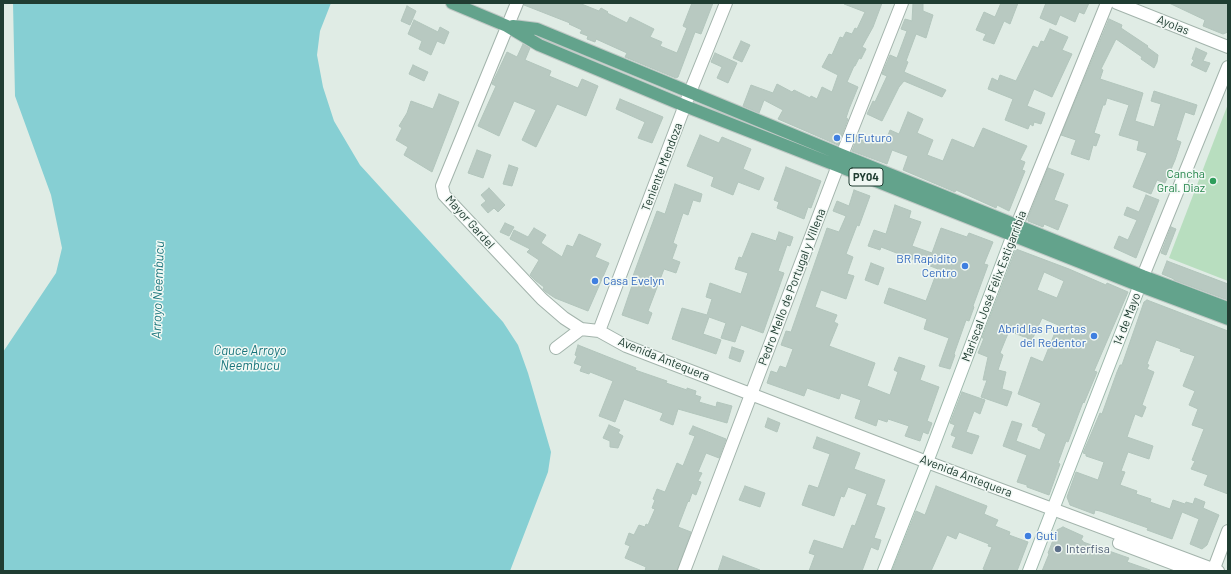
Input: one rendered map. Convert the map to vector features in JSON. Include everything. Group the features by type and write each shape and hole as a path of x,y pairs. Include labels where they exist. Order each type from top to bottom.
{"main road":[{"name":"PY04","path":"452,3 507,26 539,44 685,106 840,161 1141,281 1228,319"},
{"name":"PY04","path":"507,26 537,29 690,92 840,161"},
{"name":"PY04","path":"1141,281 1228,308"}],"street":[{"name":"Mayor Gardel","path":"517,3 442,186 444,195 542,299 564,318 581,329 598,331"},
{"name":"Teniente Mendoza","path":"598,331 726,3"},
{"name":"Pedro Mello de Portugal y Villena","path":"684,571 840,161 902,3"},
{"name":"Mariscal José Félix Estigarribia","path":"884,571 1015,230 1107,3"},
{"name":"Ayolas","path":"1117,3 1228,47"},
{"name":"14 de Mayo","path":"1029,571 1141,281 1228,68"},
{"path":"556,348 581,329"},
{"name":"Avenida Antequera","path":"598,331 626,346 750,397 1052,513 1193,571"},
{"name":"Avenida Antequera","path":"1052,513 1215,570"},
{"path":"1215,570 1228,531"}],"green space":[{"name":"Cancha Gral. Diaz","path":"1228,104 1228,281 1169,258"}],"water":[{"name":"Cauce Arroyo Ñeembucu","path":"13,3 331,3 320,31 317,55 323,87 334,121 360,165 503,322 518,345 528,373 551,452 548,472 510,571 3,571 3,352 56,273 62,248 51,195 15,96"}],"building":[{"path":"524,3 579,3 599,11 601,8 608,12 607,13 627,23 630,17 654,29 650,37 662,42 660,46 677,53 687,28 683,26 692,3 713,3 701,34 695,32 678,77 676,78 625,57 627,53 596,39 595,42 587,39 588,36 580,33 582,30 569,24 570,23 524,5"},
{"path":"844,3 882,3 873,27 862,47 866,49 861,59 859,58 854,66 847,82 858,87 849,109 846,118 848,119 838,145 778,119 783,110 764,100 759,113 743,106 751,85 773,93 777,84 792,92 794,90 810,98 811,96 817,99 822,87 832,92 838,75 822,67 829,54 832,55 840,37 843,38 846,32 852,34 855,28 857,29 865,12"},
{"path":"913,3 923,3 923,11 933,15 926,38 916,34 906,61 908,62 904,72 946,90 942,97 904,81 899,87 882,121 867,114 873,101 875,102 887,76 882,74 890,55 897,58 907,31 901,29 905,19 912,21"},
{"path":"1001,3 1018,3 1010,24 1004,21 994,44 983,40 986,34 976,30 984,12 995,17"},
{"path":"1046,3 1089,3 1084,14 1079,12 1075,22 1060,15 1056,25 1040,18"},
{"path":"1169,3 1228,3 1228,32 1223,34 1203,26 1205,20"},
{"path":"407,6 416,11 410,25 401,21"},
{"path":"1109,19 1122,25 1121,28 1148,46 1147,47 1158,55 1154,68 1141,59 1142,57 1116,39 1101,69 1103,70 1100,79 1143,93 1135,121 1154,127 1161,104 1151,101 1154,91 1197,105 1194,115 1185,112 1176,140 1181,142 1175,160 1165,183 1157,180 1151,194 1133,187 1147,153 1137,150 1139,141 1119,135 1129,105 1107,98 1105,105 1103,105 1094,133 1100,135 1096,146 1093,145 1089,160 1071,154 1076,140 1061,135"},
{"path":"414,20 438,32 440,27 449,32 444,44 437,41 431,55 419,49 422,41 408,34"},
{"path":"1050,29 1068,37 1062,50 1072,54 1052,97 1034,89 1027,106 1045,113 1041,124 1034,122 1033,126 1030,124 1028,129 1005,120 1013,99 988,89 992,78 998,81 1000,75 1016,81 1033,46 1038,48 1041,41 1044,42"},
{"path":"741,41 750,45 742,62 733,58"},
{"path":"523,44 530,48 525,60 551,71 549,76 578,88 582,79 598,86 586,116 557,104 536,147 522,140 536,110 514,101 499,136 478,126 496,86 492,84 507,52 517,57"},
{"path":"1196,48 1207,53 1203,61 1210,63 1206,72 1191,65 1194,60 1192,59"},
{"path":"715,53 737,63 728,83 717,78 722,67 711,62"},
{"path":"413,65 428,72 424,81 409,74"},
{"path":"439,94 459,102 432,172 404,155 408,147 396,140 402,128 399,126 407,113 411,101 433,109"},
{"path":"620,99 663,117 652,143 638,138 645,122 616,109"},
{"path":"908,112 923,119 917,133 933,140 927,155 943,161 952,139 974,148 983,128 1027,146 1020,160 1025,162 1022,170 1025,171 1009,211 997,205 996,208 956,190 955,192 903,170 908,156 892,150 887,164 852,151 859,133 885,143 890,130 899,134"},
{"path":"700,135 719,143 722,137 751,149 743,169 764,178 759,190 738,182 733,195 711,186 714,177 687,166"},
{"path":"477,150 491,155 483,178 468,173"},
{"path":"509,165 518,168 512,186 503,184"},
{"path":"786,167 821,181 811,208 808,207 804,219 777,208 779,202 774,200"},
{"path":"1048,168 1064,174 1054,200 1068,205 1058,230 1044,224 1043,227 1028,221"},
{"path":"675,184 702,194 700,202 693,200 688,215 683,213 673,243 677,245 672,259 680,262 676,273 664,269 648,311 652,313 648,324 622,315 635,277 633,276 657,211 665,214"},
{"path":"489,188 505,205 498,212 494,208 488,213 481,205 486,201 481,195"},
{"path":"854,190 870,196 859,226 857,225 846,254 853,257 847,274 854,276 846,299 821,290 815,307 837,315 834,322 838,324 829,346 875,363 867,386 890,395 898,372 894,370 899,357 925,366 920,380 939,387 927,421 932,423 928,434 923,432 920,441 905,436 909,426 888,419 887,422 878,419 876,426 855,418 861,400 841,393 839,399 807,388 804,396 767,383 771,371 777,373 780,366 786,368 793,349 781,345 786,331 791,332 827,228 839,232 846,216 833,211 837,201 849,206"},
{"path":"1146,195 1159,200 1136,258 1114,248 1119,236 1128,240 1137,220 1124,215 1127,207 1139,212"},
{"path":"895,205 911,211 909,218 921,222 912,246 932,253 941,228 967,237 969,233 993,242 984,264 988,265 973,306 974,307 969,321 966,320 950,369 939,366 949,338 924,329 927,319 884,303 889,288 926,301 938,269 881,247 880,250 868,246 874,230 886,234"},
{"path":"505,223 514,227 509,236 500,232"},
{"path":"1171,227 1176,229 1166,255 1161,253"},
{"path":"534,228 546,235 541,243 562,257 567,245 573,247 579,234 601,244 595,257 609,263 588,311 555,298 546,292 543,289 544,287 530,275 539,260 527,252 530,249 510,239 514,230 528,237"},
{"path":"779,232 793,237 790,246 787,245 778,271 784,273 763,333 741,325 735,342 721,338 726,323 709,317 703,334 721,340 716,354 672,339 682,308 707,315 712,299 706,297 710,283 741,294 748,273 735,269 739,257 742,258 752,233 776,241"},
{"path":"1016,249 1106,285 1107,283 1128,292 1094,371 1097,372 1084,403 1083,402 1068,442 1066,441 1049,495 1017,482 1027,455 1003,446 1012,421 1022,424 1016,441 1040,450 1046,434 1038,430 1038,428 1032,426 1041,403 1018,394 1031,357 1043,362 1058,325 1042,318 1032,340 1009,331 1000,353 1003,355 998,370 1006,372 1002,389 1012,392 1007,406 981,397 987,380 983,380 988,357 978,353 984,338 982,338","holes":["1044,272 1064,281 1057,298 1037,290"]},
{"path":"1167,261 1228,284 1228,300 1162,274"},
{"path":"871,263 884,268 878,285 865,280"},
{"path":"1147,300 1228,331 1228,494 1204,485 1208,475 1191,469 1195,461 1192,460 1204,429 1192,425 1198,409 1189,405 1195,391 1183,386 1195,356 1156,340 1147,364 1149,365 1147,369 1154,372 1142,405 1146,407 1142,417 1135,414 1127,437 1153,446 1149,459 1128,452 1121,471 1125,472 1120,485 1137,491 1136,494 1151,499 1150,502 1170,509 1173,500 1185,504 1186,502 1193,504 1195,498 1205,502 1203,508 1219,515 1207,545 1202,549 1190,544 1199,519 1182,512 1172,539 1147,530 1148,528 1100,511 1095,510 1094,514 1070,505 1067,497 1076,472 1098,480 1104,462 1086,456 1086,454 1083,453 1100,413 1102,414 1117,372 1120,365 1122,365 1144,302"},
{"path":"578,345 636,368 635,370 667,381 666,383 687,390 687,388 696,391 695,395 701,397 699,402 716,407 717,402 732,406 727,423 678,409 673,425 660,420 663,413 624,399 615,422 599,416 613,381 590,372 589,374 580,371 582,366 574,363 577,356 575,355"},
{"path":"732,347 744,351 740,362 729,358"},
{"path":"962,392 985,400 980,414 974,411 966,432 979,436 972,454 952,447 956,437 951,435 955,425 950,423"},
{"path":"768,418 780,423 777,432 765,427"},
{"path":"609,425 620,430 618,433 623,436 618,448 610,447 610,441 603,438"},
{"path":"693,426 726,439 719,458 706,453 698,472 702,473 698,481 701,482 696,495 692,493 678,527 691,532 677,571 645,571 646,567 625,558 630,546 625,544 629,533 634,535 639,525 645,527 646,524 648,525 655,509 652,508 655,500 653,499 657,489 665,492 677,463 683,466 695,436 689,434"},
{"path":"817,437 860,453 854,469 885,480 876,505 885,508 874,538 881,540 878,550 871,547 862,571 809,571 815,555 809,553 814,540 843,549 852,525 855,526 867,494 848,487 844,497 841,496 834,516 802,505 809,485 818,488 830,454 813,448"},
{"path":"745,486 765,493 760,507 739,500"},
{"path":"936,486 987,506 984,514 998,520 995,526 1010,532 1009,535 1028,542 1017,571 989,571 983,569 992,547 988,546 989,544 959,532 956,539 947,535 931,571 892,571 916,511 925,515"},
{"path":"1063,527 1083,536 1081,540 1083,542 1129,558 1127,562 1150,571 1042,571 1057,530"},
{"path":"723,556 760,570 760,571 718,571"}],"place":[{"name":"El Futuro","path":"837,138"},
{"name":"Cancha Gral. Diaz","path":"1213,181"},
{"name":"BR Rapidito Centro","path":"965,266"},
{"name":"Casa Evelyn","path":"595,281"},
{"name":"Abrid las Puertas del Redentor","path":"1094,336"},
{"name":"Guti","path":"1028,536"},
{"name":"Interfisa","path":"1058,549"}],"water label":[{"name":"Arroyo Ñeembucu","path":"158,290"}]}
